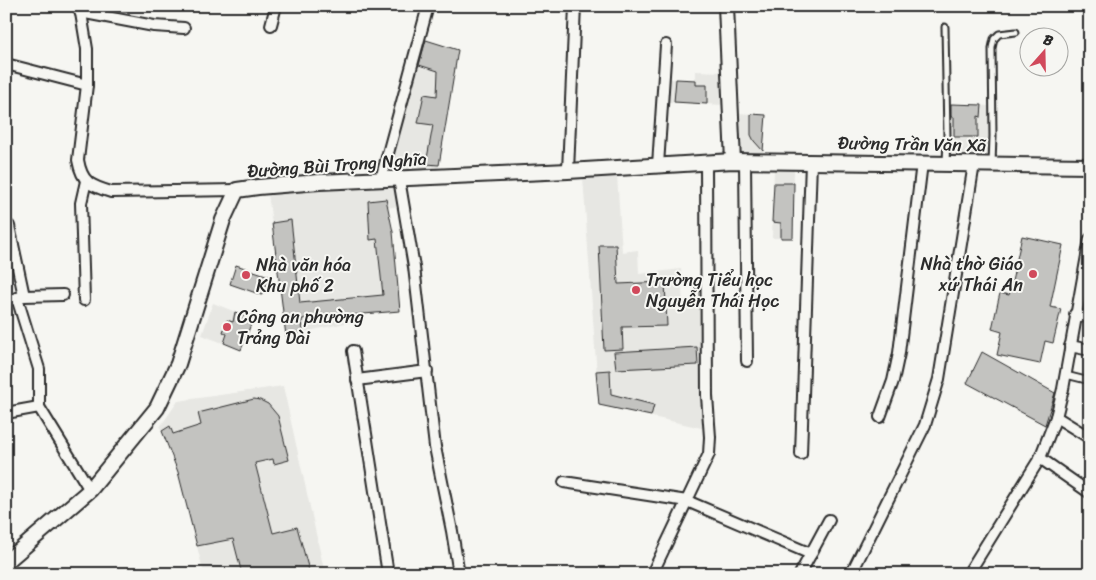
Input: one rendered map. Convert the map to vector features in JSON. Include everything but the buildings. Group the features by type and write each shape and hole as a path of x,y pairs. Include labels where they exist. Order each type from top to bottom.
{"street":[{"path":"271,25 276,6"},
{"path":"381,179 428,6"},
{"path":"568,171 575,6"},
{"path":"726,6 739,161 747,362"},
{"path":"184,28 154,26 80,9 87,49 87,85 78,160 80,168 86,181 111,192 237,190"},
{"path":"658,165 666,45"},
{"path":"6,64 87,85"},
{"name":"Đường Bùi Trọng Nghĩa","path":"6,562 90,490 157,408 178,364 223,220 237,190 258,186 739,161"},
{"name":"Đường Trần Văn Xã","path":"739,161 1090,166"},
{"path":"801,454 811,162"},
{"path":"652,574 709,454 706,163"},
{"path":"880,417 893,381 899,353 922,163"},
{"path":"850,574 924,425 939,379 974,164"},
{"path":"399,179 414,267 436,447 459,574"},
{"path":"84,300 81,202 86,181"},
{"path":"9,226 20,297 39,369 39,407 90,490"},
{"path":"968,574 1040,458 1056,417 1066,375 1075,314 1090,239"},
{"path":"6,301 20,297 63,295"},
{"path":"1075,314 1090,318"},
{"path":"1070,346 1090,350"},
{"path":"353,351 388,574"},
{"path":"358,380 427,370"},
{"path":"6,413 39,407"},
{"path":"1056,417 1090,438"},
{"path":"1040,458 1090,493"},
{"path":"564,482 687,501 811,554"},
{"path":"800,574 829,520"}],"lane":[{"path":"945,28 946,164"},
{"path":"992,164 992,48 994,39 999,34 1016,32"},
{"path":"1066,375 1090,381"}],"shaded area":[{"path":"423,39 458,50 438,170 387,173"},
{"path":"696,71 723,72 724,105 667,102 668,79 695,80"},
{"path":"949,104 991,106 990,158 949,157"},
{"path":"738,113 766,115 763,155 740,155"},
{"path":"774,168 794,169 793,238 772,238"},
{"name":"Trường Tiểu học Nguyễn Thái Học","path":"617,175 622,252 638,250 639,274 681,269 683,307 702,306 706,429 599,405 583,177"},
{"path":"396,186 399,206 387,208 393,232 400,311 349,315 350,322 286,336 268,193"},
{"name":"Công an phường Trảng Dài","path":"213,303 253,319 241,350 202,335"},
{"path":"283,386 325,574 204,574 178,472 160,427 178,401"}],"place":[{"name":"Nhà thờ Giáo xứ Thái An","path":"1033,274"},
{"name":"Nhà văn hóa Khu phố 2","path":"246,275"},
{"name":"Trường Tiểu học Nguyễn Thái Học","path":"636,290"},
{"name":"Công an phường Trảng Dài","path":"227,327"}]}
